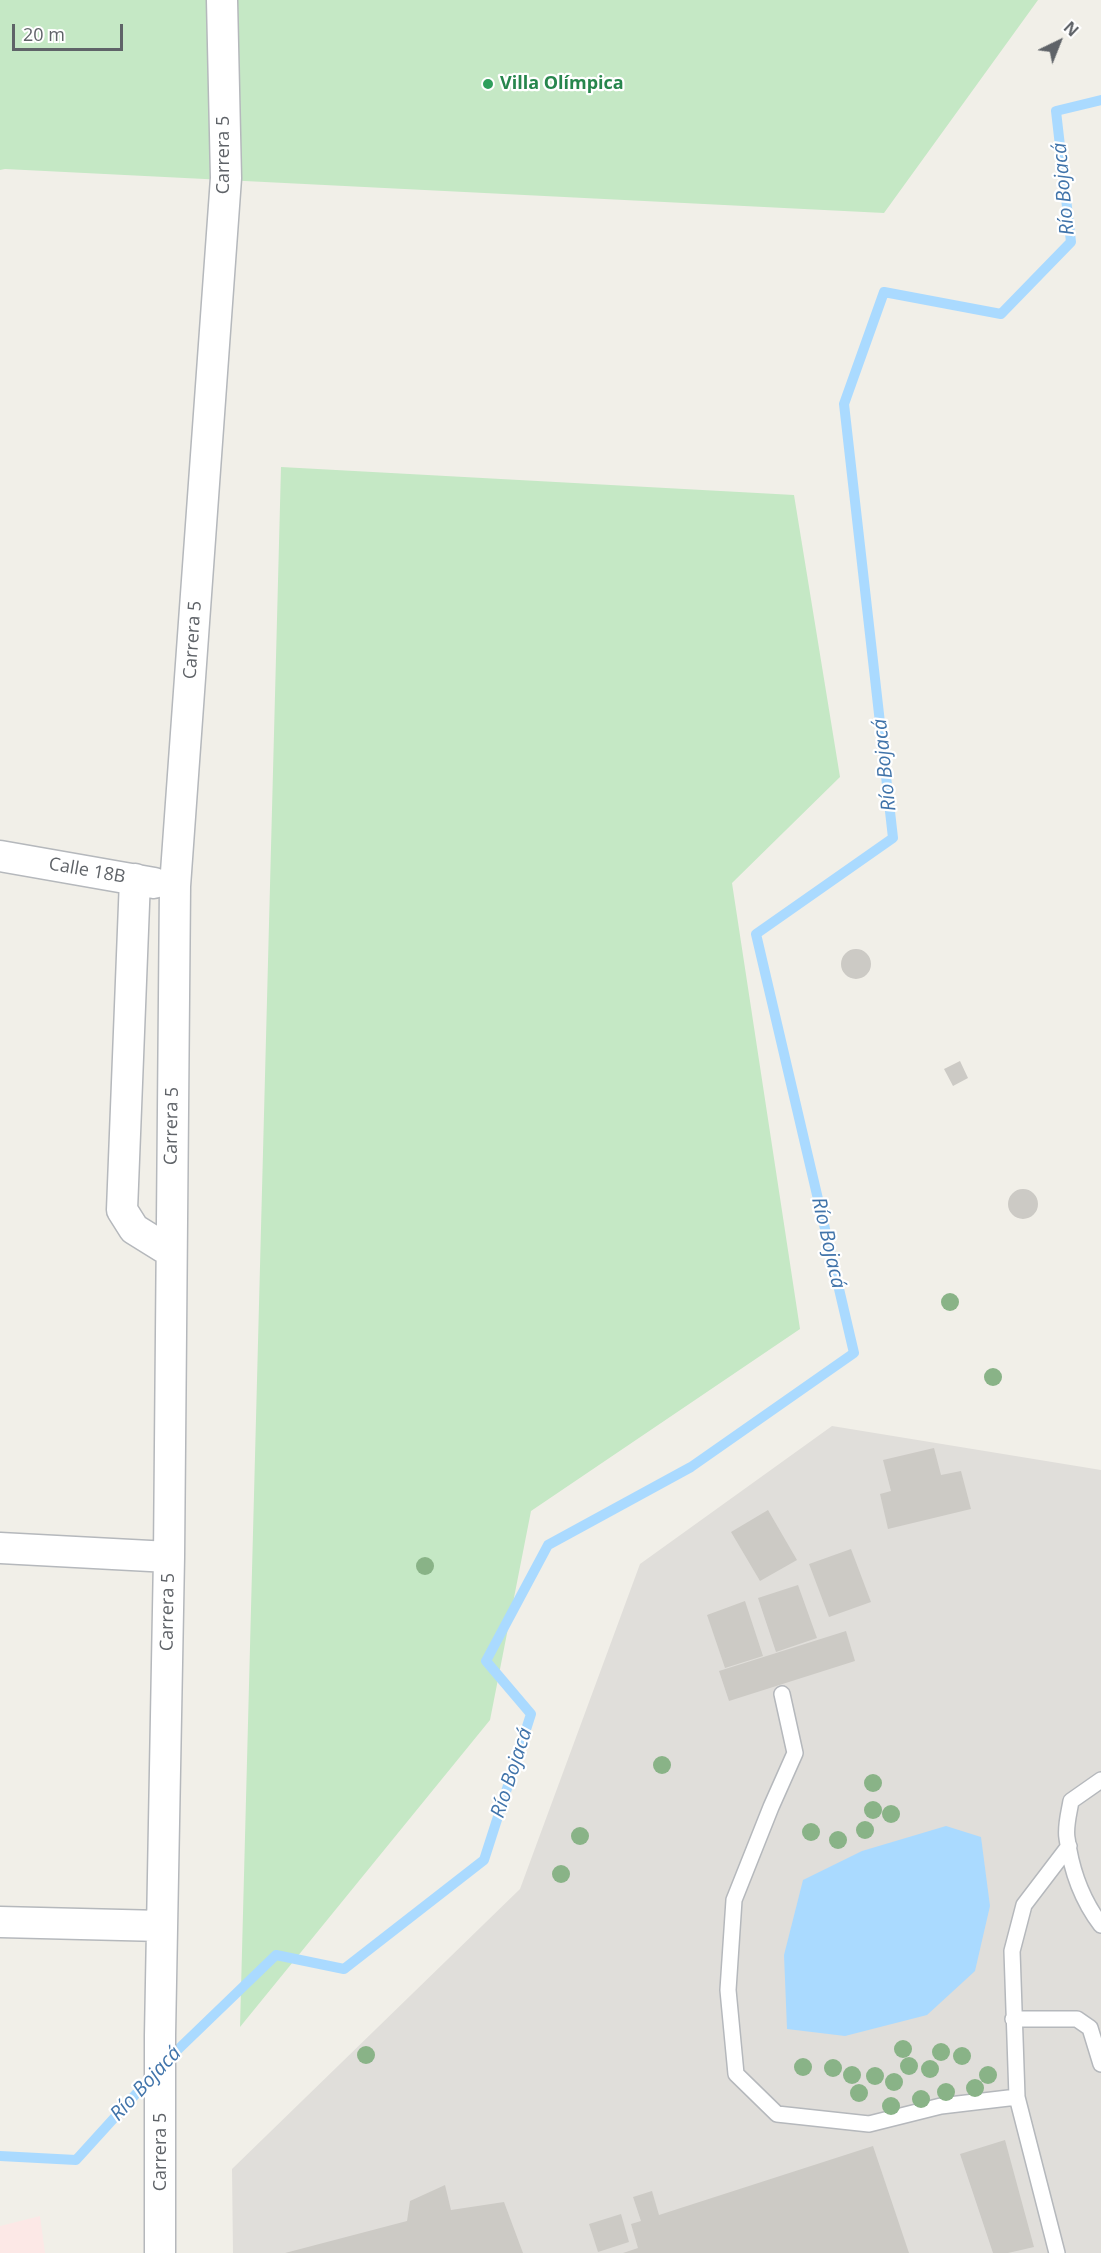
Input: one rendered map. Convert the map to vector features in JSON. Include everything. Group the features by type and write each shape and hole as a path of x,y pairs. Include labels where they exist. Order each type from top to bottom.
{"street":[{"name":"Carrera 5","path":"160,2253 160,2035 169,1557 175,886 226,178 222,0"},
{"name":"Calle 18B","path":"0,856 175,886"},
{"path":"135,879 122,1210 135,1228 171,1252"},
{"path":"0,1548 169,1557"},
{"path":"0,1922 162,1926"}],"lane":[{"path":"782,1694 795,1753 734,1900 728,1990 736,2074 777,2114 869,2124 941,2106 1017,2097"},
{"path":"1101,1780 1071,1801 1066,1836 1080,1892 1089,1910 1101,1925"},
{"path":"1057,2253 1017,2097 1012,1951 1024,1905 1069,1846"},
{"path":"1013,2019 1077,2019 1090,2028 1101,2064"}],"shaded area":[{"path":"832,1426 1101,1470 1101,2253 233,2253 232,2169 520,1889 640,1564"},
{"path":"40,2216 45,2253 0,2253 0,2226"}],"green space":[{"name":"Villa Olímpica","path":"0,0 1038,0 884,213 0,170"},
{"path":"281,467 794,495 840,777 732,883 800,1329 531,1511 490,1720 240,2027"}],"water":[{"path":"946,1826 981,1837 990,1906 975,1971 927,2015 845,2036 787,2029 784,1955 803,1880 862,1851"}],"building":[{"path":"856,949 862,950 870,958 870,970 862,978 856,979 850,978 842,970 841,964 842,958 850,950"},
{"path":"960,1061 968,1078 953,1086 944,1069"},
{"path":"1023,1189 1029,1190 1037,1198 1037,1210 1029,1218 1023,1219 1017,1218 1009,1210 1008,1204 1009,1198 1017,1190"},
{"path":"934,1448 941,1475 961,1471 971,1509 888,1529 880,1494 891,1491 883,1460"},
{"path":"768,1510 797,1560 760,1581 731,1532"},
{"path":"851,1549 871,1602 829,1617 809,1564"},
{"path":"798,1585 817,1638 776,1652 758,1598"},
{"path":"745,1601 763,1656 725,1668 707,1615"},
{"path":"846,1631 855,1661 729,1701 719,1671"},
{"path":"1005,2140 1034,2247 1008,2253 993,2253 960,2154"},
{"path":"873,2146 909,2253 623,2253 638,2248 631,2224 641,2221 633,2197 652,2191 659,2215"},
{"path":"445,2185 451,2210 504,2202 523,2253 285,2253 407,2221 410,2201"},
{"path":"621,2214 629,2242 598,2252 589,2224"}],"waterway":[{"name":"Río Bojacá","path":"165,2062 276,1955 344,1969 484,1860 531,1714 486,1661 548,1545 691,1467 854,1353 756,934 893,838 844,404 884,292 1001,314 1071,242 1056,111 1101,100"},
{"name":"Río Bojacá","path":"0,2156 76,2160 155,2073"}],"place":[{"name":"Villa Olímpica","path":"488,84"}]}
